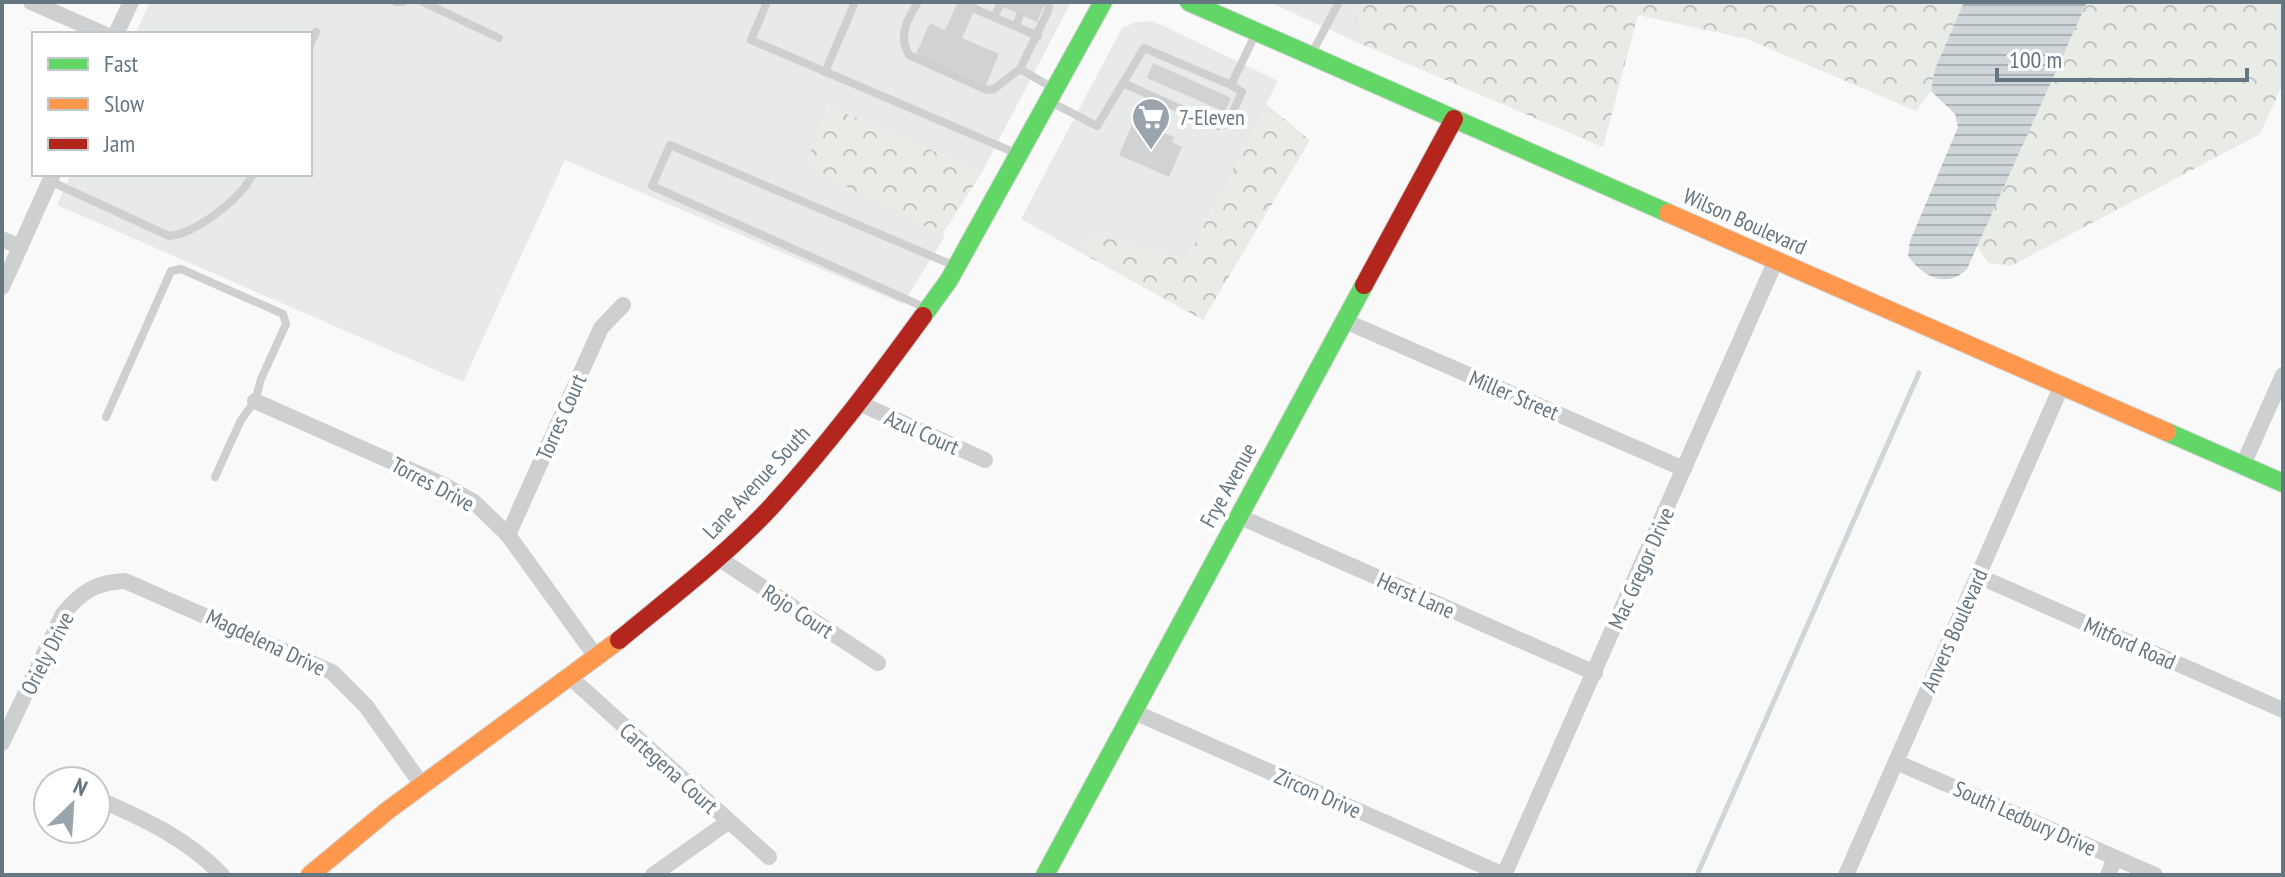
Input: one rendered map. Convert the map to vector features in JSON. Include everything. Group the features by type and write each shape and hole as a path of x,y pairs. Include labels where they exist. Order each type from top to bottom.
{"street":[{"path":"31,2 99,32"},
{"path":"117,32 131,2"},
{"name":"Lane Avenue South","path":"310,875 422,785 597,658 718,558 770,508 859,403 928,309 956,266 1103,2"},
{"name":"Wilson Boulevard","path":"1189,2 2283,483"},
{"name":"Frye Avenue","path":"1045,875 1454,119"},
{"path":"2,287 52,177"},
{"path":"2,239 20,247"},
{"name":"Mac Gregor Drive","path":"1504,875 1776,260"},
{"name":"Torres Court","path":"508,535 601,328 623,305"},
{"name":"Miller Street","path":"1345,321 1684,469"},
{"path":"2243,465 2283,375"},
{"name":"Anvers Boulevard","path":"1846,875 2062,385"},
{"name":"Torres Drive","path":"255,401 458,492 508,535 597,658"},
{"name":"Azul Court","path":"859,403 985,460"},
{"name":"Herst Lane","path":"1238,516 1595,673"},
{"name":"Rojo Court","path":"718,558 878,663"},
{"name":"Mitford Road","path":"1978,576 2283,710"},
{"name":"Oriely Drive","path":"2,743 63,614 78,596 95,585 109,581"},
{"name":"Magdelena Drive","path":"109,581 143,587 332,672 366,706 422,785"},
{"name":"Cartegena Court","path":"571,678 769,857"},
{"name":"Zircon Drive","path":"1132,711 1504,875"},
{"name":"South Ledbury Drive","path":"1896,762 2155,875"},
{"path":"112,805 198,850 222,875"},
{"path":"653,875 728,822"},
{"path":"2108,875 2115,858"}],"lane":[{"path":"396,2 403,2"},
{"path":"423,2 499,38"},
{"path":"767,2 751,40 1018,154"},
{"path":"825,72 855,2"},
{"path":"918,2 903,30 903,44 909,55 987,90 994,89 1020,69 1048,11 1049,4 1045,2"},
{"path":"1311,56 1339,2"},
{"path":"994,17 1000,5"},
{"path":"978,7 1038,36"},
{"path":"1016,26 1020,15"},
{"path":"1231,85 1257,31"},
{"path":"312,41 316,32"},
{"path":"1020,69 1097,126 1144,48 1242,92 1240,102 1227,124 1218,126 1123,83"},
{"path":"928,309 652,186 670,145 956,266"},
{"path":"52,177 169,236 180,235 236,199 252,176"},
{"path":"106,417 171,271 175,269 286,318 255,401 241,420 215,477"}],"shaded area":[{"path":"150,2 1068,2 1069,6 982,172 828,106 806,166 945,236 903,304 565,160 463,382 57,205 70,176 312,176 312,32 136,32"},
{"path":"1269,2 1359,2 1361,44"},
{"path":"1964,2 2087,2 1967,269 1959,275 1943,279 1928,275 1908,256 1910,241 1958,127 1955,114 1931,91 1935,69"},
{"path":"1153,21 1278,81 1187,259 1094,235 1080,252 1021,219 1122,28 1136,22"}],"green space":[{"path":"1359,2 1964,2 1935,69 1931,91 1916,111 1747,39 1638,15 1603,147 1361,44"},
{"path":"2087,2 2283,2 2283,84 2260,134 2011,266 1988,263 1977,246"},
{"path":"1266,104 1310,140 1203,320 1080,252 1094,235 1187,259"},
{"path":"828,106 982,172 942,235 805,166"}],"building":[{"path":"958,2 978,2 962,38 999,54 986,85 916,54 930,23 945,30"},
{"path":"992,2 1037,2 1044,5 1037,22"},
{"name":"7-Eleven","path":"1153,63 1231,98 1225,112 1147,78"},
{"name":"7-Eleven","path":"1134,120 1174,137 1172,142 1182,147 1169,177 1119,155"}],"waterway":[{"path":"1697,875 1919,373"}],"traffic: fast":[{"path":"923,316 949,280 1103,2"},
{"path":"1189,2 1668,213"},
{"path":"1045,875 1364,285"},
{"path":"2167,432 2283,483"}],"traffic: slow":[{"path":"1668,213 2167,432"},
{"path":"310,875 387,811 619,640"}],"traffic: jam":[{"path":"1364,285 1454,119"},
{"path":"619,640 716,559 771,507 850,414 923,316"}],"place":[{"name":"7-Eleven","path":"1151,151"}]}
